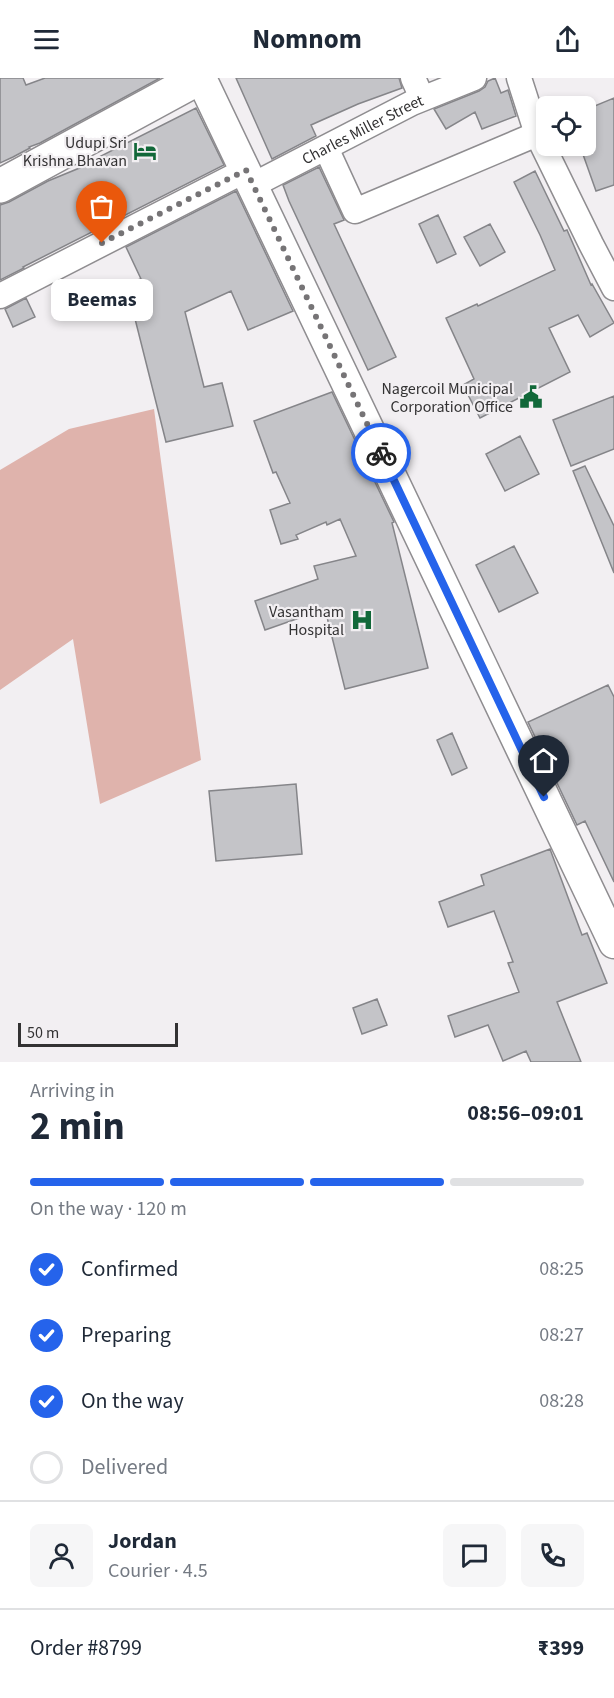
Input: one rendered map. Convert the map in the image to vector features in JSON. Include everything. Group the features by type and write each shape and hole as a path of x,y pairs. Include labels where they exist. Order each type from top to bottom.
{"main road":[{"path":"0,186 200,78"}],"street":[{"path":"200,78 614,944"},
{"name":"Charles Miller Street","path":"0,296 249,178 326,148 418,88 474,78"},
{"path":"519,78 536,131"},
{"path":"326,148 355,211 536,134"},
{"path":"548,156 614,288"}],"shaded area":[{"path":"154,409 201,760 100,804 73,639 0,690 0,470 69,429"}],"building":[{"path":"0,78 23,78 26,85 45,78 160,78 0,163"},
{"path":"236,78 399,78 402,88 311,125 316,136 272,159"},
{"path":"495,78 501,93 508,90 516,116 482,129 475,112 446,129 434,109 479,91 488,81"},
{"path":"614,98 614,185 596,191 584,156 596,156 596,105"},
{"path":"196,108 224,165 0,280 0,205 48,181 94,162 93,160"},
{"path":"319,167 344,220 334,224 396,357 368,370 283,185"},
{"path":"535,171 564,231 567,230 591,285 614,323 590,337 578,315 549,328 570,372 480,418 463,385 474,379 446,318 477,304 478,306 555,270 514,182"},
{"path":"236,191 293,311 248,330 231,291 185,312 204,387 222,383 233,426 166,442 126,283 141,279 126,247"},
{"path":"438,215 456,254 437,263 419,224"},
{"path":"490,224 505,252 480,266 464,237"},
{"path":"26,298 35,317 13,327 5,309"},
{"path":"332,392 394,522 392,523 428,668 345,689 325,609 265,630 255,601 318,579 314,566 356,556 340,519 327,525 326,522 296,535 298,539 281,544 270,510 290,503 276,472 273,473 254,421"},
{"path":"614,396 614,449 571,466 553,420"},
{"path":"520,436 539,474 505,491 486,454"},
{"path":"585,466 614,526 614,573 573,471"},
{"path":"514,546 538,593 499,612 476,565"},
{"path":"608,685 614,697 614,882 585,821 577,825 528,722"},
{"path":"452,733 467,768 452,775 437,740"},
{"path":"296,784 302,854 216,861 209,791"},
{"path":"550,849 582,935 587,933 607,983 557,1002 581,1062 531,1062 526,1051 503,1061 488,1025 455,1037 448,1016 519,992 508,963 513,962 494,911 448,927 439,902 484,885 481,875"},
{"path":"377,999 387,1025 362,1034 353,1008"}],"way so far":[{"path":"102,243 246,170 381,453"}],"place":[{"name":"Udupi Sri Krishna Bhavan","path":"145,151"},
{"name":"Beemas","path":"102,243"},
{"name":"Nagercoil Municipal Corporation Office","path":"531,397"},
{"name":"Vasantham Hospital","path":"362,620"}],"route":[{"path":"381,453 544,797"}]}
